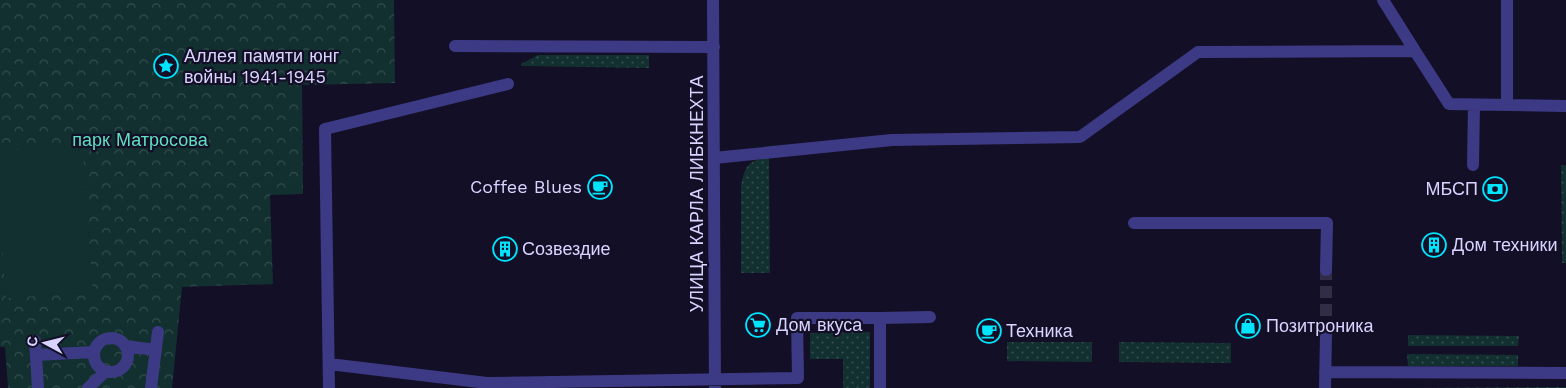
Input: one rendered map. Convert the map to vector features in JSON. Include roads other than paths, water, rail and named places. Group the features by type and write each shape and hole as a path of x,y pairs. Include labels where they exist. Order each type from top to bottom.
{"street":[{"name":"УЛИЦА КАРЛА ЛИБКНЕХТА","path":"713,0 715,383"},
{"path":"1383,0 1449,104 1566,106"},
{"path":"1507,0 1507,105"},
{"path":"455,46 714,47"},
{"path":"714,158 892,140 1080,137 1198,52 1415,51"},
{"path":"329,388 325,129 508,84"},
{"path":"1472,165 1474,105"},
{"path":"1134,223 1327,223 1326,270"},
{"path":"329,364 487,383 715,383 798,378 797,318 930,317"},
{"path":"880,318 880,388"},
{"path":"152,388 158,332"},
{"path":"1325,388 1326,334"},
{"path":"111,338 121,341 125,346 128,357 123,367 118,370 106,371 95,362 94,352 100,342 111,338"},
{"path":"35,340 38,388"},
{"path":"125,346 156,350"},
{"path":"36,355 94,352"},
{"path":"92,387 106,371"},
{"path":"1325,372 1566,373"}],"tunnel":[{"path":"1326,270 1326,334"}],"place":[{"name":"Аллея памяти юнг войны 1941-1945","path":"166,66"},
{"name":"Coffee Blues","path":"600,187"},
{"name":"МБСП","path":"1495,189"},
{"name":"Дом техники","path":"1434,245"},
{"name":"Созвездие","path":"505,249"},
{"name":"Дом вкуса","path":"758,325"},
{"name":"Позитроника","path":"1248,326"},
{"name":"Техника","path":"989,331"}],"park label":[{"name":"парк Матросова","path":"140,140"}]}
